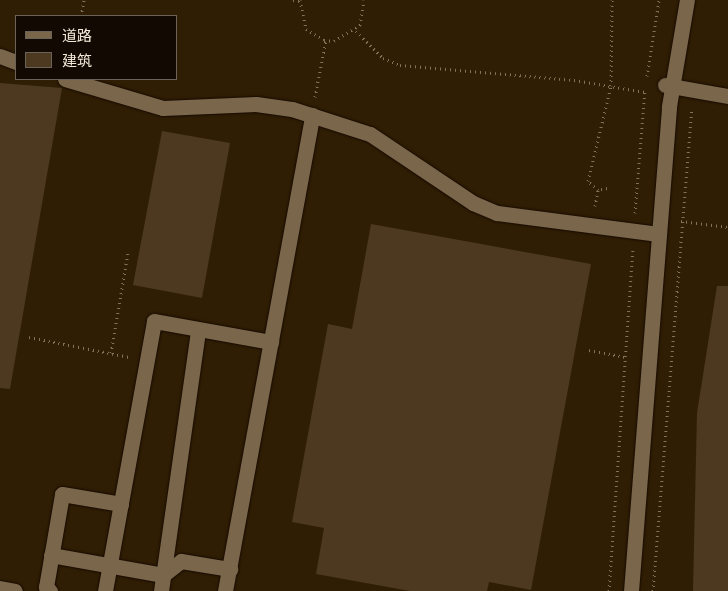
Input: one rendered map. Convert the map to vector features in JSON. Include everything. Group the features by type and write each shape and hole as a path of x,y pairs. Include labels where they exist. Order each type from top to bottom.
{"street":[{"path":"622,591 648,233 678,0"},
{"path":"669,80 687,0"},
{"path":"0,56 15,62"},
{"path":"68,80 163,108 256,104 312,115 370,134 473,203 497,213 648,233"},
{"path":"669,80 728,86"},
{"path":"669,80 694,90 728,96"},
{"path":"225,591 312,115"},
{"path":"631,591 648,233"},
{"path":"105,591 154,321 271,342"},
{"path":"161,591 198,330"},
{"path":"50,591 46,586 62,494 121,504"},
{"path":"51,556 163,575 181,561 230,569"},
{"path":"0,588 15,591"}],"path":[{"path":"81,15 84,0"},
{"path":"293,0 300,1 306,29 326,40 345,39 356,31 364,15 364,0"},
{"path":"607,188 598,190 588,181 611,86 612,0"},
{"path":"609,591 625,357 648,233 645,92 658,0"},
{"path":"356,31 383,58 400,65 611,86 645,92"},
{"path":"312,115 326,40"},
{"path":"653,591 694,90"},
{"path":"648,233 682,220 728,227"},
{"path":"111,353 128,253"},
{"path":"29,337 147,360"},
{"path":"589,350 625,357"}],"building":[{"path":"0,83 62,88 10,389 0,388"},
{"path":"162,131 230,143 202,298 133,285"},
{"path":"371,224 591,264 531,590 489,582 487,591 410,591 316,574 324,528 292,522 328,324 352,329"},
{"path":"717,286 728,286 728,591 693,591 697,413"}]}
